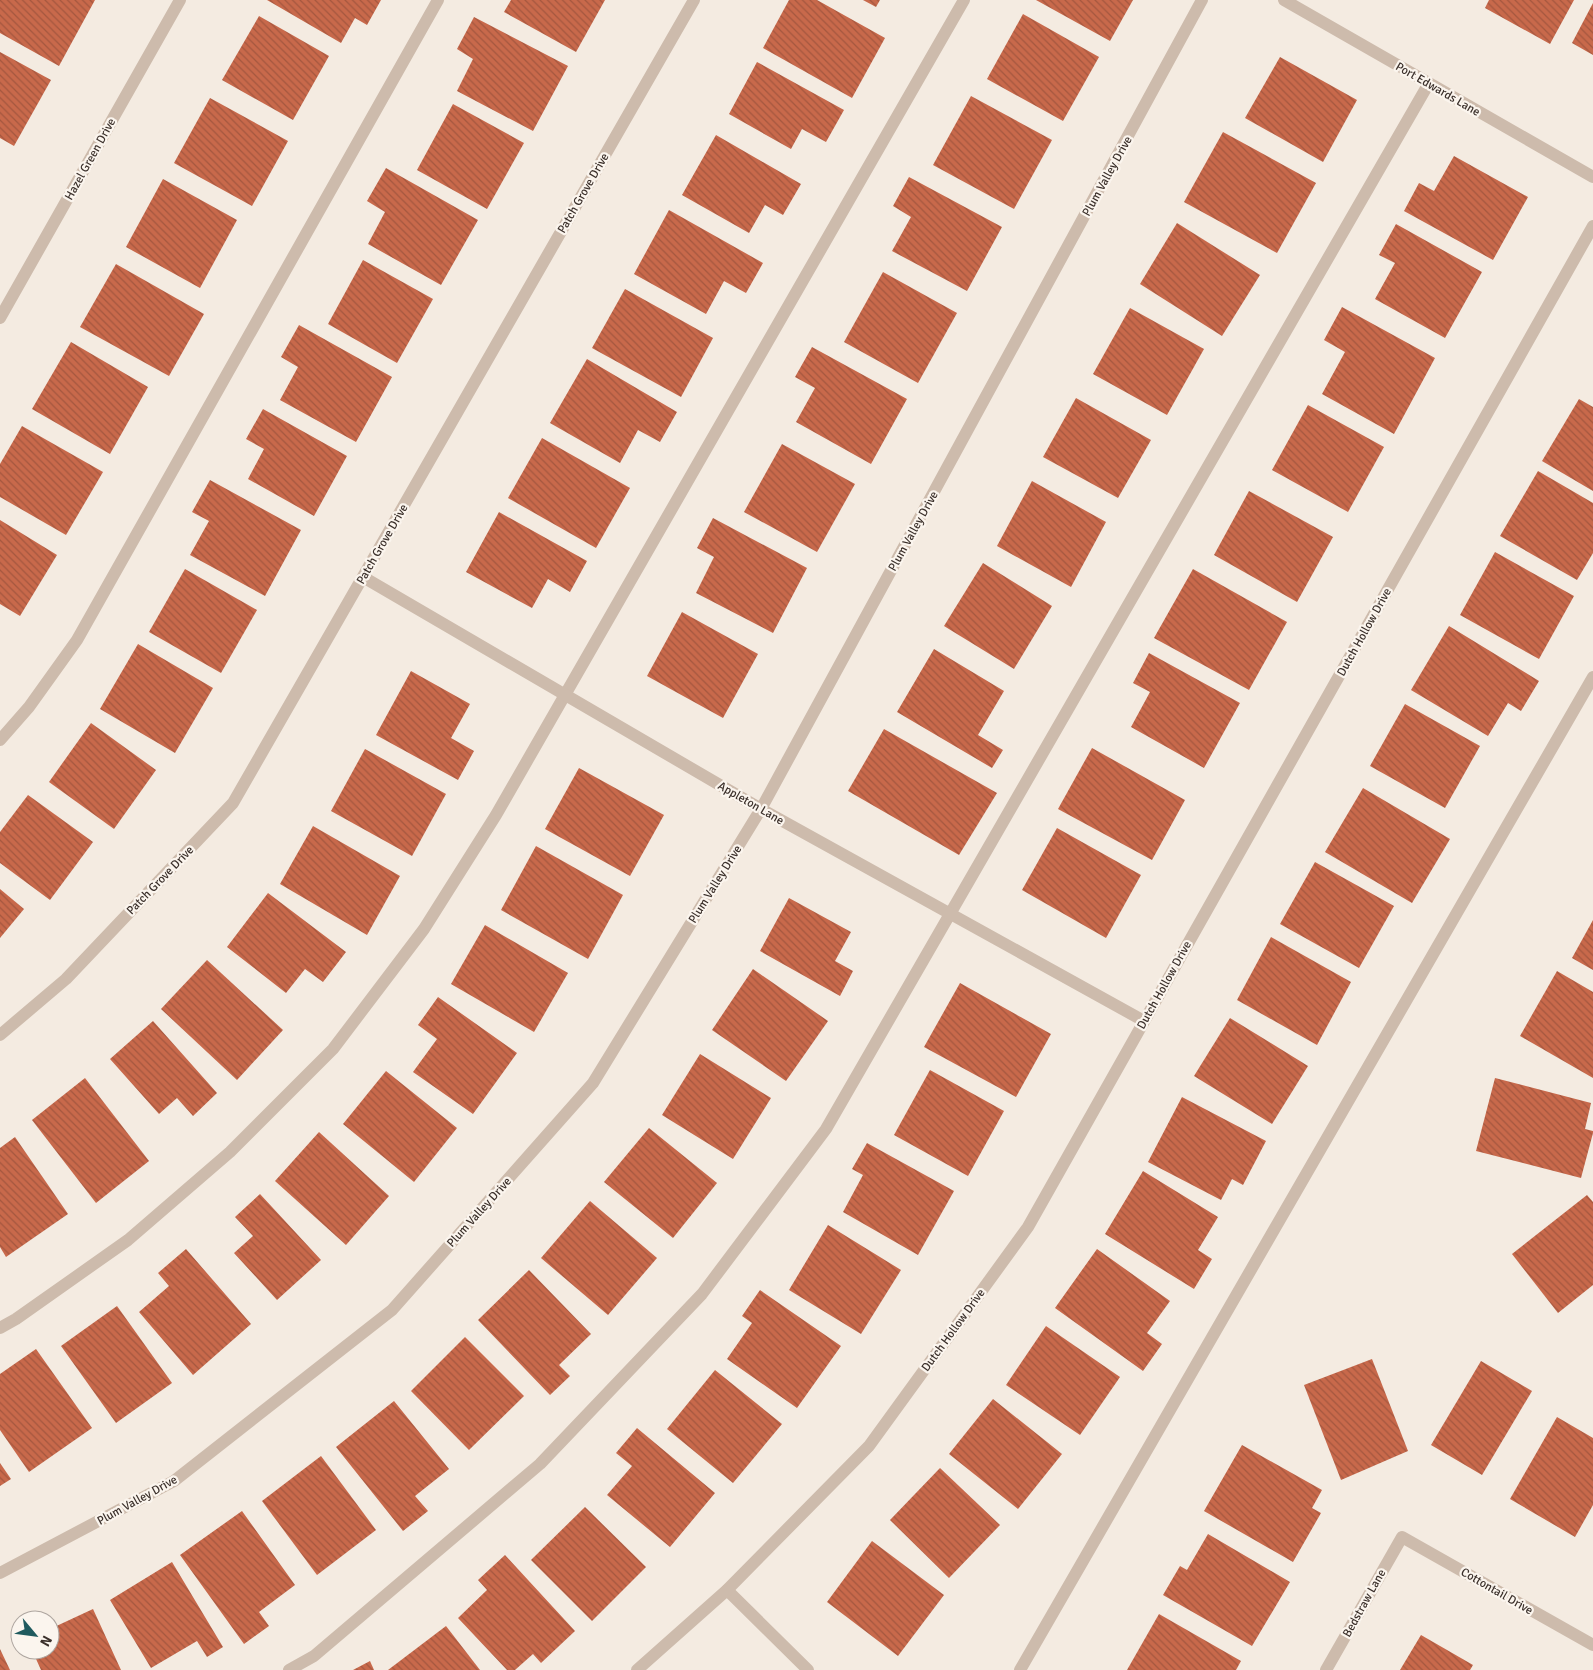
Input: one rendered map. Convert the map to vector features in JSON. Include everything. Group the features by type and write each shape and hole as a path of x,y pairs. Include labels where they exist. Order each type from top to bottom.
{"street":[{"name":"Hazel Green Drive","path":"0,318 180,0"},
{"path":"0,740 29,707 78,640 438,0"},
{"name":"Patch Grove Drive","path":"0,1035 66,979 233,803 694,0"},
{"path":"0,1328 16,1319 128,1240 230,1152 333,1049 424,929 496,815 964,0"},
{"name":"Plum Valley Drive","path":"0,1573 174,1481 392,1310 593,1083 761,810 1202,0"},
{"name":"Port Edwards Lane","path":"1284,0 1593,177"},
{"path":"289,1670 314,1656 540,1464 702,1294 826,1128 951,915 1429,83"},
{"name":"Dutch Hollow Drive","path":"637,1670 727,1590 869,1446 1028,1227 1593,226"},
{"name":"Appleton Lane","path":"363,577 761,810 1144,1020"},
{"path":"1020,1670 1593,677"},
{"name":"Cottontail Drive","path":"1402,1537 1593,1645"},
{"name":"Bedstraw Lane","path":"1326,1670 1402,1537"},
{"path":"727,1590 808,1670"}],"building":[{"path":"0,0 95,0 59,66 0,33"},
{"path":"267,0 381,0 367,25 355,18 341,43"},
{"path":"511,0 605,0 576,52 504,12"},
{"path":"789,0 817,0 885,38 852,98 763,48"},
{"path":"863,0 880,0 876,7"},
{"path":"1036,0 1133,0 1110,41"},
{"path":"1489,0 1574,0 1550,44 1485,8"},
{"path":"1593,3 1593,55 1572,43"},
{"path":"1023,14 1099,57 1063,121 987,79"},
{"path":"259,16 329,56 293,120 222,80"},
{"path":"474,17 568,66 533,131 457,91 473,59 457,49"},
{"path":"0,52 51,80 14,146 0,138"},
{"path":"1280,57 1357,100 1323,162 1245,118"},
{"path":"757,62 844,110 826,142 802,129 791,149 729,114"},
{"path":"971,96 1052,140 1014,209 933,165"},
{"path":"210,98 288,141 252,206 174,163"},
{"path":"453,104 524,143 487,209 417,170"},
{"path":"1223,132 1316,183 1277,253 1184,202"},
{"path":"716,135 801,184 783,215 765,205 749,233 682,195"},
{"path":"1454,156 1528,197 1493,260 1404,211 1419,183 1434,191"},
{"path":"386,168 478,220 441,285 368,244 385,212 367,201"},
{"path":"909,177 1002,227 967,291 892,251 911,217 893,206"},
{"path":"163,179 237,220 200,288 126,247"},
{"path":"669,210 763,263 746,293 724,281 706,314 634,274"},
{"path":"1177,223 1260,275 1222,336 1140,284"},
{"path":"1396,224 1482,272 1445,338 1375,299 1395,263 1379,255"},
{"path":"363,260 433,299 397,363 328,324"},
{"path":"116,264 204,314 169,376 80,327"},
{"path":"883,272 957,313 918,383 844,342"},
{"path":"625,289 713,338 681,397 592,348"},
{"path":"1342,307 1435,358 1394,434 1322,394 1345,352 1324,340"},
{"path":"1130,308 1204,349 1167,415 1093,374"},
{"path":"299,325 392,377 356,442 280,400 298,367 281,357"},
{"path":"71,342 148,387 110,454 32,409"},
{"path":"812,347 907,399 871,464 796,422 815,388 795,377"},
{"path":"587,359 677,412 660,442 638,430 620,463 550,423"},
{"path":"1076,398 1151,440 1118,498 1043,457"},
{"path":"1579,399 1593,407 1593,491 1542,461"},
{"path":"1308,405 1384,447 1348,512 1272,470"},
{"path":"263,409 347,456 314,516 248,479 264,449 246,439"},
{"path":"22,426 103,472 66,535 0,497 0,464"},
{"path":"542,438 630,488 596,548 508,498"},
{"path":"782,444 855,484 817,552 744,512"},
{"path":"1538,471 1593,503 1593,553 1577,580 1500,536"},
{"path":"210,480 301,530 265,596 190,555 209,521 192,512"},
{"path":"1032,481 1106,522 1071,587 997,546"},
{"path":"1249,491 1333,537 1297,602 1214,555"},
{"path":"499,512 587,561 570,592 548,579 532,608 466,572"},
{"path":"713,518 807,568 773,633 696,593 714,557 697,548"},
{"path":"0,520 57,555 20,616 0,604"},
{"path":"1495,552 1574,596 1539,659 1460,615"},
{"path":"983,563 1052,606 1014,669 944,626"},
{"path":"185,569 257,610 221,673 149,632"},
{"path":"1193,569 1287,622 1249,690 1154,638"},
{"path":"682,612 758,654 723,718 647,676"},
{"path":"1449,626 1539,681 1521,711 1508,703 1488,736 1411,690"},
{"path":"138,644 213,688 175,753 100,709"},
{"path":"934,649 1004,691 978,735 1003,750 992,768 897,712"},
{"path":"1149,653 1240,703 1204,768 1131,727 1150,692 1133,683"},
{"path":"411,671 470,704 451,738 474,751 458,780 376,735"},
{"path":"1405,704 1480,746 1445,808 1370,766"},
{"path":"91,723 156,770 114,829 49,782"},
{"path":"884,729 997,793 959,855 848,791"},
{"path":"1092,748 1185,800 1152,860 1058,809"},
{"path":"365,749 446,794 412,856 331,811"},
{"path":"579,768 664,815 630,876 545,829"},
{"path":"1363,788 1450,839 1412,903 1325,852"},
{"path":"28,795 93,842 50,900 0,863 0,832"},
{"path":"313,826 400,876 367,935 280,884"},
{"path":"1057,828 1141,875 1106,938 1022,890"},
{"path":"536,846 623,895 588,959 501,910"},
{"path":"1315,862 1394,906 1359,968 1280,924"},
{"path":"0,889 24,909 0,938"},
{"path":"268,893 346,952 323,982 305,969 286,993 227,947"},
{"path":"789,898 851,932 835,961 853,971 840,996 760,951"},
{"path":"1593,920 1593,970 1572,958"},
{"path":"485,925 568,973 534,1032 451,984"},
{"path":"1271,937 1351,982 1317,1045 1237,1000"},
{"path":"207,960 283,1030 237,1080 161,1009"},
{"path":"753,969 828,1021 786,1081 712,1030"},
{"path":"1557,971 1593,992 1593,1078 1520,1036"},
{"path":"960,983 1051,1034 1016,1097 924,1047"},
{"path":"438,997 517,1053 473,1114 413,1072 437,1039 418,1025"},
{"path":"1230,1018 1308,1066 1272,1124 1194,1076"},
{"path":"153,1021 217,1093 193,1116 177,1098 159,1114 110,1059"},
{"path":"700,1054 771,1098 733,1159 662,1115"},
{"path":"930,1070 1004,1111 968,1176 894,1135"},
{"path":"386,1071 457,1128 414,1182 343,1124"},
{"path":"85,1078 149,1161 96,1203 32,1120"},
{"path":"1495,1078 1591,1103 1585,1129 1593,1131 1593,1133 1581,1178 1476,1151"},
{"path":"1182,1097 1266,1141 1243,1185 1232,1179 1221,1200 1148,1162"},
{"path":"649,1128 717,1183 673,1238 604,1182"},
{"path":"319,1132 389,1196 346,1245 275,1181"},
{"path":"15,1137 68,1214 6,1257 0,1247 0,1148"},
{"path":"867,1143 954,1191 918,1255 843,1212 863,1175 852,1169"},
{"path":"1143,1171 1218,1217 1198,1250 1212,1259 1194,1289 1105,1234"},
{"path":"260,1194 321,1260 277,1300 234,1253 253,1236 235,1217"},
{"path":"1587,1195 1593,1202 1593,1285 1558,1313 1512,1254"},
{"path":"590,1201 657,1258 608,1315 541,1258"},
{"path":"828,1225 901,1270 861,1334 789,1290"},
{"path":"186,1249 251,1324 193,1375 139,1312 169,1286 158,1273"},
{"path":"1097,1249 1170,1301 1147,1333 1162,1344 1143,1371 1055,1308"},
{"path":"529,1270 591,1334 559,1365 570,1376 550,1395 478,1320"},
{"path":"760,1290 841,1346 797,1408 727,1359 752,1323 742,1316"},
{"path":"117,1306 172,1383 116,1423 61,1346"},
{"path":"1046,1326 1120,1377 1080,1435 1006,1385"},
{"path":"465,1337 524,1396 469,1450 411,1391"},
{"path":"36,1349 92,1428 29,1472 0,1430 0,1374"},
{"path":"1372,1359 1408,1451 1341,1480 1304,1385"},
{"path":"1481,1361 1532,1391 1482,1475 1431,1445"},
{"path":"715,1370 782,1424 733,1483 667,1429"},
{"path":"993,1399 1062,1454 1018,1509 949,1454"},
{"path":"394,1401 449,1469 415,1496 428,1511 403,1531 336,1447"},
{"path":"1557,1417 1593,1438 1593,1505 1575,1537 1510,1499"},
{"path":"637,1428 715,1493 670,1547 607,1495 632,1466 616,1453"},
{"path":"1242,1445 1322,1490 1312,1508 1321,1513 1293,1562 1204,1511"},
{"path":"321,1456 376,1530 317,1575 262,1501"},
{"path":"0,1463 11,1479 0,1486"},
{"path":"940,1468 1000,1525 949,1578 890,1520"},
{"path":"585,1507 646,1567 592,1621 531,1560"},
{"path":"242,1511 295,1585 259,1612 269,1626 244,1644 180,1555"},
{"path":"1208,1534 1290,1582 1252,1646 1163,1595 1180,1566 1187,1570"},
{"path":"872,1541 944,1595 898,1656 827,1602"},
{"path":"505,1555 575,1631 541,1663 533,1654 515,1670 507,1670 458,1618 487,1590 478,1580"},
{"path":"172,1562 223,1647 207,1657 197,1641 151,1668 110,1600"},
{"path":"93,1609 121,1670 41,1670 36,1660 60,1660 60,1624"},
{"path":"1159,1614 1241,1661 1236,1670 1127,1670"},
{"path":"446,1626 480,1670 388,1670"},
{"path":"1421,1635 1473,1665 1470,1670 1400,1670"},
{"path":"0,1649 10,1670 0,1670"},
{"path":"370,1661 374,1670 353,1670"}]}
